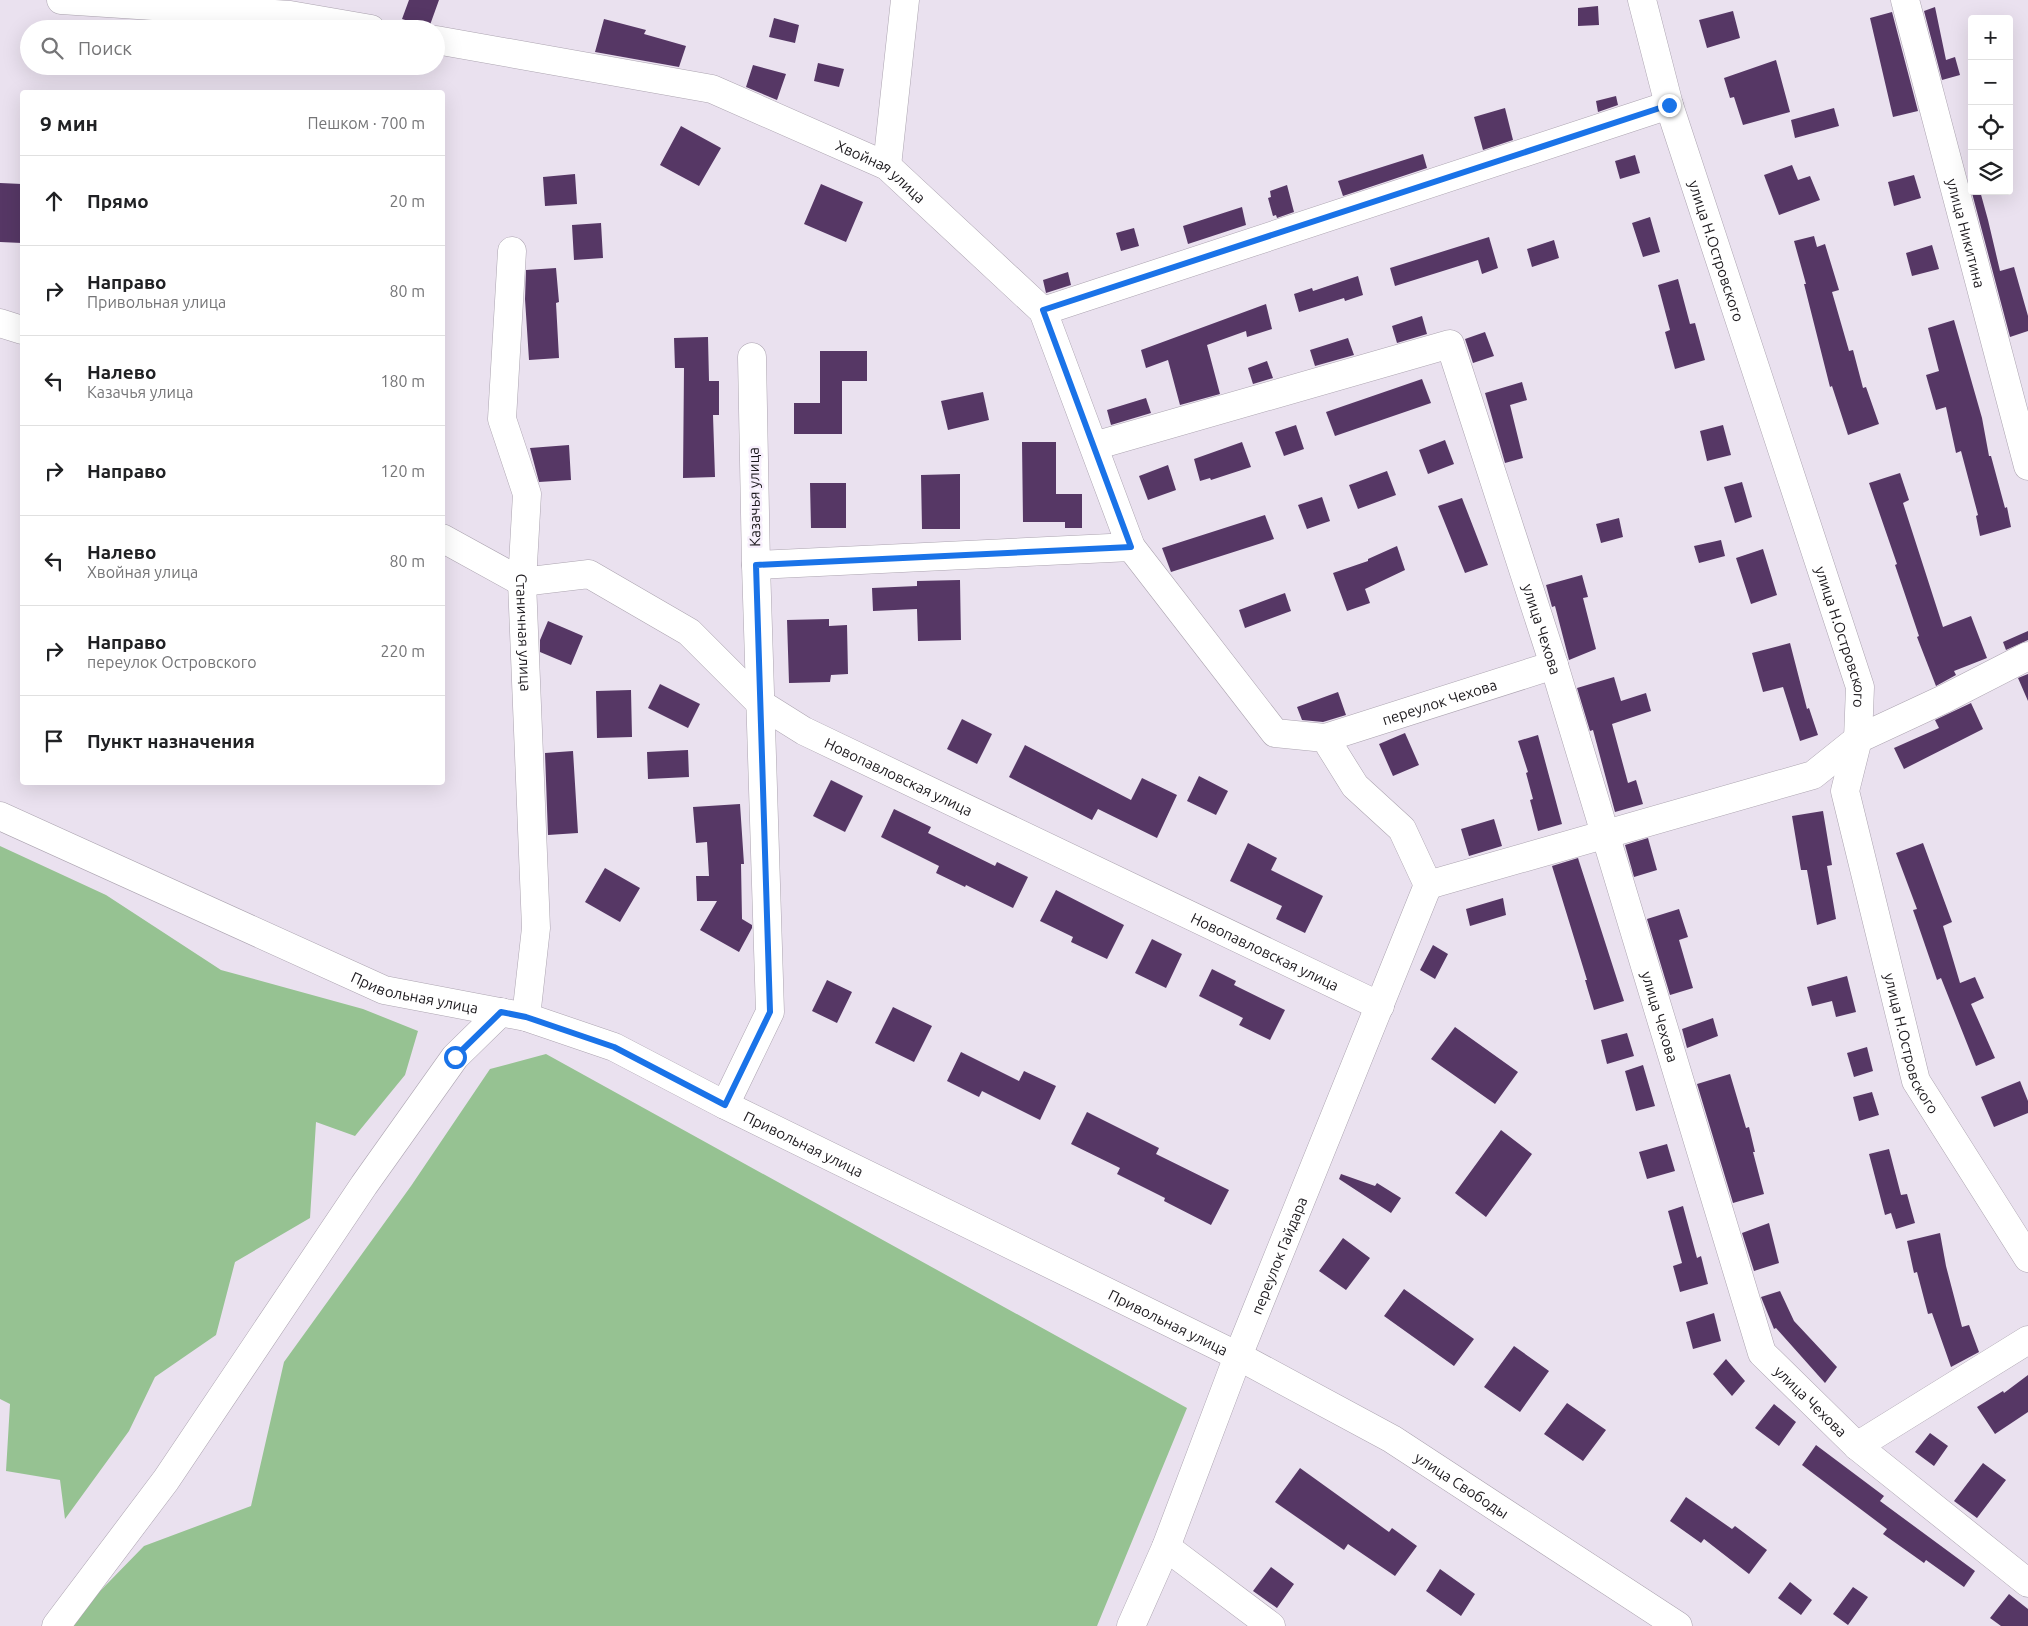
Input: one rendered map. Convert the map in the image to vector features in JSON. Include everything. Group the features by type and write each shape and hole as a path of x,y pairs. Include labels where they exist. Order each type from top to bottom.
{"street":[{"path":"61,0 290,14 322,20"},
{"path":"887,166 904,0"},
{"name":"улица Н.Островского","path":"1642,0 1669,105 1860,687 1858,739 1845,792 1916,1081 2028,1258"},
{"name":"улица Никитина","path":"1905,0 2028,466"},
{"name":"Хвойная улица","path":"445,42 712,89 887,166 1043,310 1131,547 1275,733 1325,738"},
{"path":"1043,310 1669,105"},
{"name":"Станичная улица","path":"512,251 502,419 527,494 522,582 536,928 514,1014"},
{"path":"0,323 20,329"},
{"name":"улица Чехова","path":"1094,446 1450,344 1554,665 1762,1353 1857,1446 2028,1583"},
{"name":"Казачья улица","path":"725,1105 770,1012 762,704 756,565 752,357"},
{"path":"445,540 522,582"},
{"path":"756,565 1131,547"},
{"name":"Новопавловская улица","path":"522,582 589,574 689,632 762,704 804,731 1380,1006"},
{"path":"1325,738 1355,786 1402,829 1428,885 1605,836 1813,774 1858,739 1944,699 2028,656"},
{"name":"переулок Чехова","path":"1325,738 1554,665"},
{"name":"Привольная улица","path":"0,816 384,990 514,1014 614,1047 725,1105 1238,1356"},
{"name":"переулок Гайдара","path":"1130,1626 1166,1547 1238,1356 1428,885"},
{"path":"56,1626 166,1480 364,1185 455,1057 514,1014"},
{"path":"1857,1446 2028,1340"},
{"name":"улица Свободы","path":"1238,1356 1392,1439 1678,1626"},
{"path":"1166,1547 1271,1626"}],"green space":[{"path":"0,846 106,895 221,970 363,1009 418,1031 405,1075 355,1136 316,1122 310,1218 235,1262 216,1335 155,1377 129,1431 65,1519 60,1480 6,1471 10,1404 0,1399"},
{"path":"546,1054 1187,1408 1097,1626 66,1626 144,1546 251,1506 284,1362 411,1186 490,1069"}],"building":[{"path":"409,0 439,0 432,20 402,19"},
{"path":"1598,6 1599,25 1578,26 1578,8"},
{"path":"1935,7 1946,60 1955,57 1960,75 1942,80 1924,11"},
{"path":"1733,11 1740,38 1707,48 1699,20"},
{"path":"1892,12 1918,111 1893,117 1870,18"},
{"path":"774,18 799,25 795,43 769,37"},
{"path":"604,19 646,30 644,34 686,46 679,67 595,52"},
{"path":"1776,60 1790,112 1743,125 1734,97 1730,98 1724,78"},
{"path":"818,63 844,69 839,87 814,81"},
{"path":"753,65 786,74 777,100 746,87"},
{"path":"1616,96 1618,105 1598,112 1596,101"},
{"path":"1505,108 1513,140 1483,150 1474,117"},
{"path":"1834,108 1839,126 1795,138 1791,120"},
{"path":"681,126 721,148 699,186 660,165"},
{"path":"1423,154 1427,168 1343,196 1338,181"},
{"path":"1635,155 1640,173 1620,179 1615,161"},
{"path":"1792,165 1798,180 1810,176 1820,200 1779,215 1764,175"},
{"path":"575,174 577,204 545,206 543,177"},
{"path":"1914,175 1921,198 1894,206 1888,182"},
{"path":"0,183 20,184 20,243 0,242"},
{"path":"821,184 863,202 846,242 804,224"},
{"path":"1287,185 1294,212 1277,218 1276,215 1273,216 1268,198 1271,197 1270,191"},
{"path":"1973,195 1981,195 2000,271 2014,267 2028,316 2028,331 2010,337"},
{"path":"1242,207 1246,225 1188,244 1183,226"},
{"path":"1650,217 1660,252 1643,257 1632,223"},
{"path":"601,223 603,258 574,260 572,225"},
{"path":"1134,228 1139,246 1121,251 1116,233"},
{"path":"1814,236 1817,247 1825,244 1839,290 1832,292 1849,351 1853,350 1863,388 1866,387 1879,424 1848,435 1832,386 1830,387 1794,241"},
{"path":"1489,237 1498,268 1482,274 1478,260 1395,286 1390,268"},
{"path":"1554,240 1559,258 1532,267 1527,249"},
{"path":"1932,245 1939,269 1912,276 1906,253"},
{"path":"556,268 559,302 556,303 559,358 529,360 525,299 526,270"},
{"path":"1068,272 1071,285 1046,293 1043,280"},
{"path":"1358,276 1363,295 1345,301 1344,298 1299,312 1294,294 1312,288 1313,291"},
{"path":"1678,279 1690,324 1695,323 1705,360 1675,369 1665,332 1670,330 1658,285"},
{"path":"1266,304 1272,329 1247,337 1246,331 1207,345 1220,394 1180,405 1168,360 1146,368 1141,350"},
{"path":"1422,316 1427,334 1397,343 1392,326"},
{"path":"1954,320 1982,418 1989,456 1991,456 2005,508 2007,507 2011,527 1980,536 1976,516 1978,515 1961,451 1956,453 1946,407 1936,410 1926,375 1939,371 1928,328"},
{"path":"1485,332 1494,356 1473,363 1465,339"},
{"path":"708,337 709,381 719,381 719,415 713,415 715,477 683,478 684,368 675,368 674,338"},
{"path":"1348,338 1354,355 1315,366 1310,350"},
{"path":"820,351 867,351 867,381 842,381 842,434 794,434 794,403 820,403"},
{"path":"1267,361 1273,378 1253,384 1248,368"},
{"path":"1422,379 1431,403 1335,436 1326,412"},
{"path":"1522,382 1527,400 1510,405 1523,458 1505,463 1485,393"},
{"path":"983,392 989,420 948,430 941,401"},
{"path":"1146,398 1151,413 1111,425 1107,410"},
{"path":"1296,425 1304,449 1284,456 1275,432"},
{"path":"1723,425 1731,455 1707,461 1700,431"},
{"path":"1445,440 1454,464 1428,474 1419,450"},
{"path":"1022,442 1056,442 1056,494 1082,494 1082,528 1065,528 1065,522 1023,522"},
{"path":"1242,442 1251,467 1211,480 1210,478 1200,481 1194,459"},
{"path":"569,445 571,480 539,482 530,448"},
{"path":"1168,465 1176,490 1148,500 1139,476"},
{"path":"1387,471 1396,495 1358,509 1349,485"},
{"path":"1900,473 1909,500 1903,503 1943,627 1971,616 1987,658 1954,671 1956,675 1936,686 1917,637 1919,636 1895,565 1897,564 1869,483"},
{"path":"960,474 960,529 922,529 921,475"},
{"path":"1742,482 1752,517 1735,523 1724,487"},
{"path":"810,483 846,483 846,528 811,528"},
{"path":"1322,497 1330,521 1307,529 1298,505"},
{"path":"1462,498 1488,565 1465,573 1438,506"},
{"path":"1265,515 1274,539 1171,572 1162,548"},
{"path":"1619,518 1623,537 1601,543 1596,524"},
{"path":"1721,540 1725,556 1699,563 1694,546"},
{"path":"1397,546 1405,570 1365,589 1370,603 1347,611 1333,573 1368,561 1368,559"},
{"path":"1763,549 1777,595 1751,604 1736,558"},
{"path":"1582,575 1588,597 1583,598 1596,649 1569,660 1555,606 1552,607 1546,585"},
{"path":"960,580 961,640 918,641 917,609 873,611 872,588 917,586 917,581"},
{"path":"1285,593 1291,611 1245,628 1239,610"},
{"path":"829,619 829,626 847,625 848,674 831,675 830,682 789,683 787,620"},
{"path":"548,621 583,636 571,665 540,652 540,640"},
{"path":"2028,631 2028,640 2006,650 2003,642"},
{"path":"1790,643 1807,709 1809,708 1818,735 1800,741 1783,687 1763,692 1752,653"},
{"path":"2028,674 2028,701 2018,678"},
{"path":"1614,677 1621,701 1646,693 1651,711 1612,724 1628,783 1636,780 1643,804 1615,812 1593,730 1590,731 1577,688"},
{"path":"660,684 700,704 688,728 648,708"},
{"path":"631,690 632,737 597,738 596,691"},
{"path":"1338,692 1346,715 1323,722 1302,720 1297,707"},
{"path":"1971,703 1983,729 1904,769 1894,748 1939,728 1935,720"},
{"path":"962,719 992,734 977,764 947,749"},
{"path":"1405,733 1419,765 1393,776 1379,744"},
{"path":"1538,735 1562,824 1538,831 1530,800 1533,799 1526,773 1528,772 1518,741"},
{"path":"1025,745 1131,800 1142,778 1177,795 1157,838 1098,809 1092,820 1009,777"},
{"path":"688,750 689,777 648,779 647,752"},
{"path":"573,751 578,833 548,835 545,753"},
{"path":"1199,776 1228,791 1216,815 1187,801"},
{"path":"831,780 863,796 845,832 813,816"},
{"path":"740,804 744,864 741,864 742,919 752,925 752,928 739,952 700,930 717,901 697,901 696,876 709,876 707,842 696,843 693,807"},
{"path":"894,809 931,827 928,833 995,866 997,862 1028,877 1013,908 936,873 939,866 881,837"},
{"path":"1823,811 1832,865 1827,866 1836,919 1817,925 1807,870 1801,870 1792,816"},
{"path":"1494,819 1502,846 1469,856 1461,829"},
{"path":"1648,838 1657,870 1634,877 1625,845"},
{"path":"1248,843 1277,858 1271,870 1323,896 1305,933 1276,919 1282,906 1230,881"},
{"path":"1923,843 1952,922 1943,926 1960,983 1975,977 1984,998 1971,1004 1995,1058 1976,1066 1941,978 1937,980 1913,910 1917,909 1896,853"},
{"path":"1578,858 1624,1001 1594,1010 1585,980 1587,980 1552,866"},
{"path":"605,868 640,888 620,922 585,902"},
{"path":"1056,890 1124,925 1107,959 1071,942 1073,937 1040,921"},
{"path":"1503,898 1506,915 1470,926 1466,909"},
{"path":"1679,909 1688,937 1679,940 1693,988 1670,995 1647,919"},
{"path":"1152,939 1182,954 1166,988 1135,973"},
{"path":"1433,945 1448,954 1435,979 1420,970"},
{"path":"1212,969 1236,981 1234,985 1285,1010 1270,1040 1239,1025 1243,1018 1199,996"},
{"path":"1847,976 1856,1012 1836,1017 1832,1001 1812,1006 1807,987"},
{"path":"827,980 852,992 837,1023 812,1011"},
{"path":"893,1007 932,1026 914,1062 875,1043"},
{"path":"1713,1018 1718,1036 1687,1048 1682,1029"},
{"path":"1455,1027 1518,1072 1495,1104 1431,1059"},
{"path":"1627,1033 1634,1056 1607,1064 1601,1040"},
{"path":"1867,1047 1873,1071 1854,1077 1847,1053"},
{"path":"961,1052 1019,1081 1024,1071 1056,1086 1040,1120 982,1091 979,1097 947,1081"},
{"path":"1643,1065 1655,1106 1636,1111 1625,1071"},
{"path":"1730,1074 1746,1128 1749,1127 1755,1152 1753,1152 1764,1194 1733,1203 1697,1084"},
{"path":"2020,1081 2028,1101 2028,1113 1994,1127 1981,1097"},
{"path":"1872,1092 1879,1115 1859,1121 1853,1097"},
{"path":"1087,1112 1159,1148 1156,1154 1229,1190 1211,1225 1164,1201 1165,1198 1117,1174 1120,1168 1071,1144"},
{"path":"1501,1130 1532,1154 1486,1217 1455,1193"},
{"path":"1667,1144 1675,1171 1647,1179 1639,1152"},
{"path":"1889,1149 1901,1195 1907,1194 1915,1223 1896,1229 1891,1213 1885,1215 1869,1154"},
{"path":"1341,1174 1375,1186 1377,1183 1401,1198 1391,1213 1339,1179"},
{"path":"1683,1206 1697,1258 1701,1256 1708,1284 1680,1292 1673,1266 1682,1263 1668,1211"},
{"path":"1769,1223 1779,1263 1754,1271 1742,1233"},
{"path":"1940,1233 1946,1266 1962,1327 1969,1325 1979,1352 1951,1367 1932,1313 1928,1314 1917,1272 1914,1273 1907,1241"},
{"path":"1343,1238 1370,1258 1346,1290 1319,1271"},
{"path":"1404,1289 1474,1339 1454,1366 1384,1316"},
{"path":"1780,1291 1794,1321 1837,1367 1825,1383 1776,1328 1774,1329 1761,1297"},
{"path":"1714,1313 1721,1341 1693,1349 1686,1322"},
{"path":"1514,1346 1549,1371 1520,1412 1484,1387"},
{"path":"1726,1359 1745,1381 1732,1396 1713,1374"},
{"path":"2028,1375 2028,1412 1995,1434 1977,1407 2003,1391 2004,1393"},
{"path":"1567,1403 1606,1430 1583,1461 1544,1434"},
{"path":"1774,1404 1796,1422 1779,1446 1755,1428"},
{"path":"1930,1433 1948,1446 1934,1466 1915,1452"},
{"path":"1816,1445 1884,1496 1880,1501 1975,1571 1964,1587 1926,1560 1924,1563 1883,1534 1887,1529 1802,1465"},
{"path":"1983,1463 2006,1480 1977,1518 1954,1501"},
{"path":"1300,1468 1389,1532 1392,1528 1417,1546 1395,1576 1348,1544 1344,1550 1275,1502"},
{"path":"1686,1497 1732,1529 1735,1526 1767,1550 1749,1574 1704,1539 1701,1543 1670,1521"},
{"path":"1271,1567 1294,1584 1277,1608 1253,1591"},
{"path":"1440,1569 1475,1594 1461,1616 1426,1591"},
{"path":"1790,1582 1812,1600 1801,1615 1778,1598"},
{"path":"1853,1587 1868,1597 1848,1625 1833,1614"},
{"path":"2009,1594 2028,1609 2028,1626 2001,1626 1990,1618"}],"route":[{"path":"455,1057 501,1012 526,1017 614,1047 725,1105 770,1012 762,704 756,565 1131,547 1043,310 1669,105"}]}
